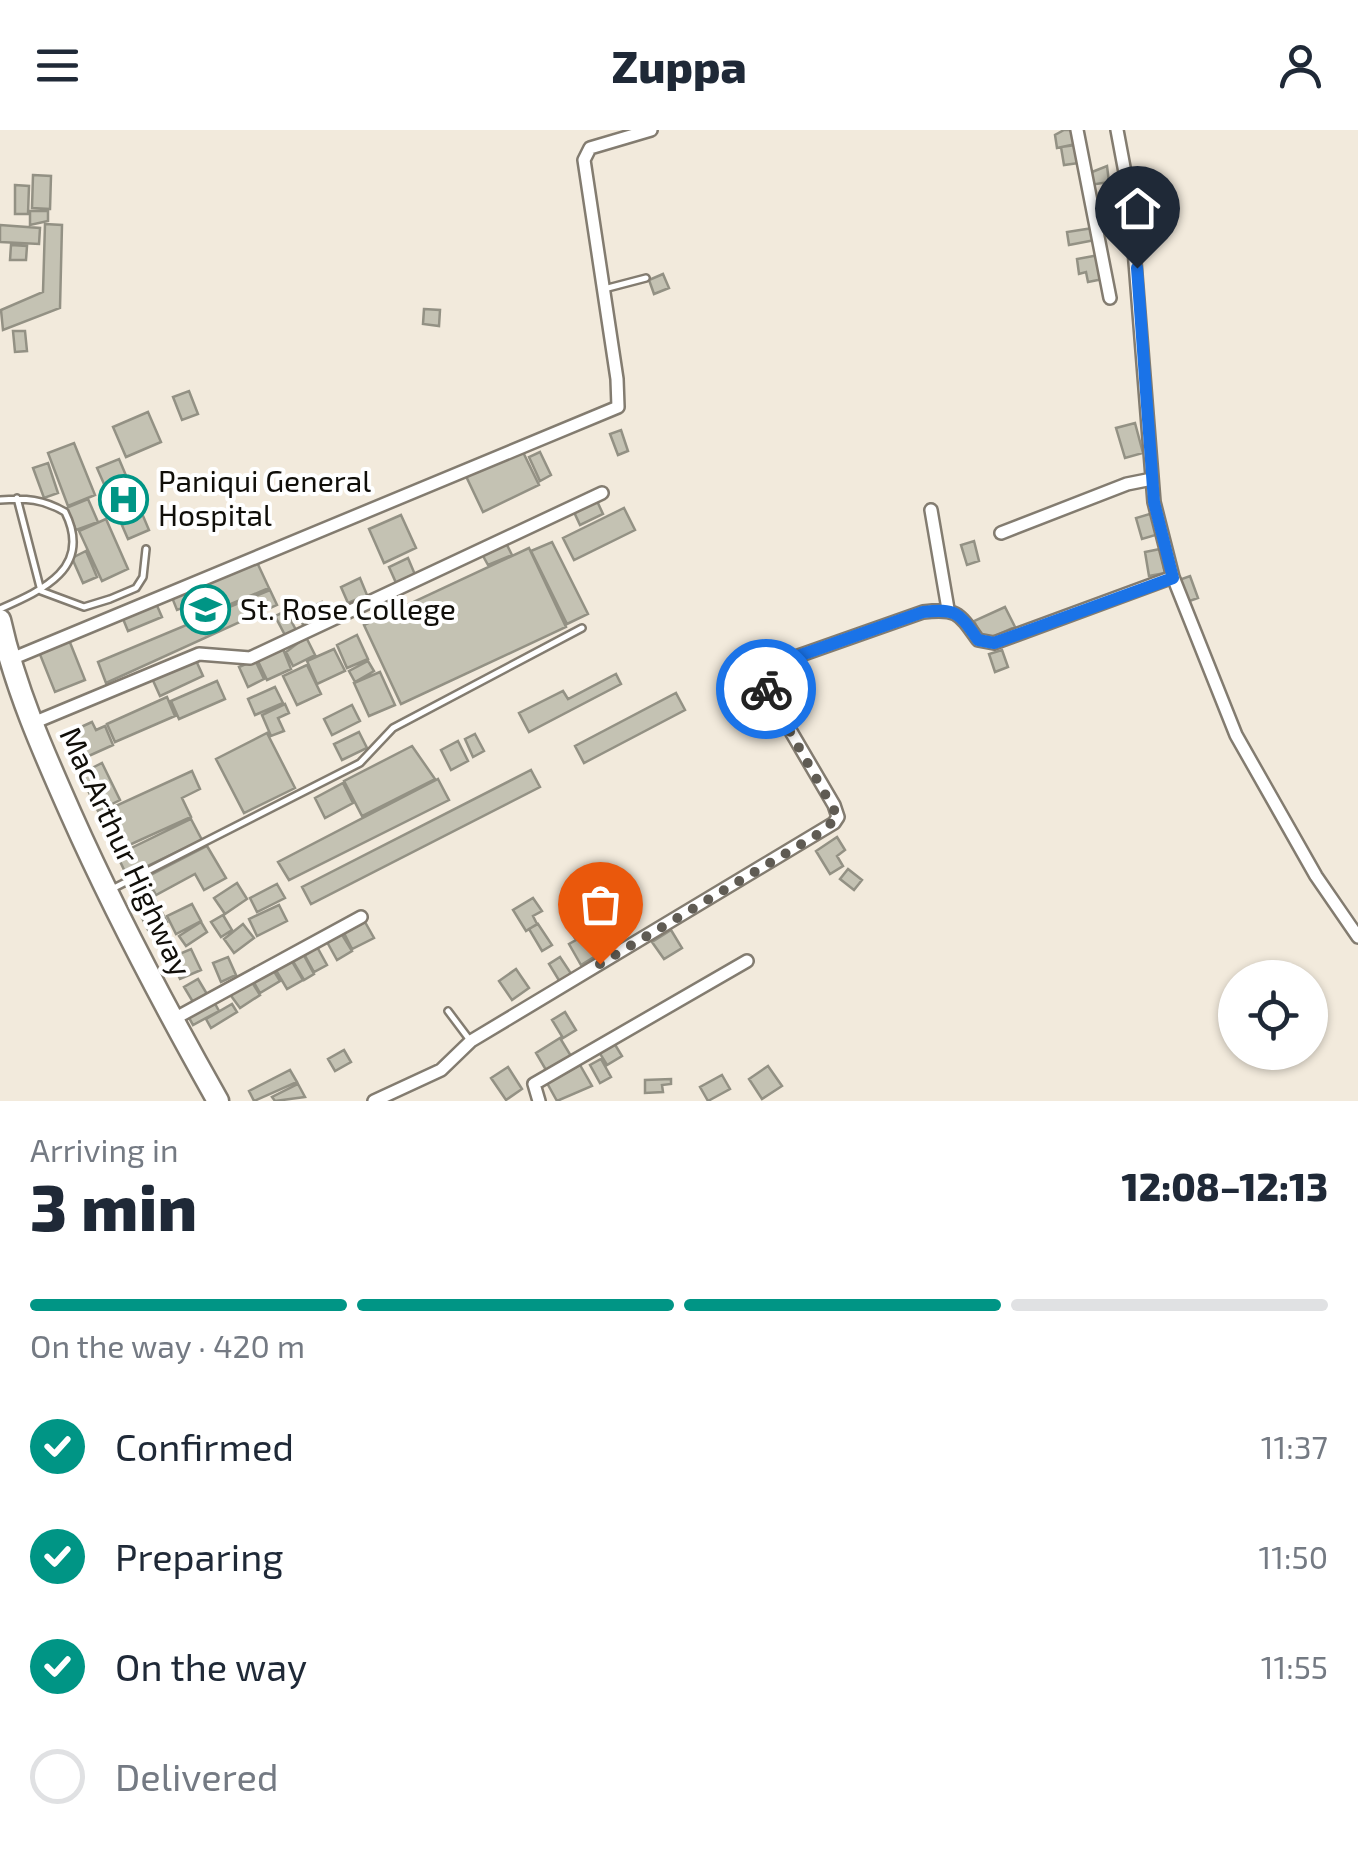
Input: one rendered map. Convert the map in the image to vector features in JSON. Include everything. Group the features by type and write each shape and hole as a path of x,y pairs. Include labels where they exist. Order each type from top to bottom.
{"highway":[{"name":"MacArthur Highway","path":"0,620 9,660 32,722 107,892 218,1101"}],"street":[{"path":"9,660 618,407 584,160 590,148 651,130"},
{"path":"1076,130 1110,298"},
{"path":"1116,130 1130,198 1154,502 1173,578 1236,734 1316,876 1358,938"},
{"path":"1000,533 1127,484 1152,479"},
{"path":"32,722 199,654 250,658 602,493"},
{"path":"931,510 948,609"},
{"path":"374,1101 441,1070 471,1041 834,824 838,817 834,805 762,682 764,668 923,612 948,609 961,616 978,640 994,643 1173,578"},
{"path":"172,1020 361,917"},
{"path":"539,1101 534,1084 747,961"}],"lane":[{"path":"602,289 646,278"},
{"path":"18,498 41,591"},
{"path":"0,500 18,498 52,504 65,512 74,529 75,543 65,568 41,591 0,609"},
{"path":"41,591 84,606 136,588 143,576 146,549"},
{"path":"107,892 360,763 407,719 582,628"},
{"path":"448,1012 471,1041"}],"building":[{"path":"1074,130 1076,144 1057,148 1055,135"},
{"path":"1076,145 1079,163 1064,165 1061,147"},
{"path":"1107,166 1109,182 1090,185 1092,172"},
{"path":"33,175 51,176 50,209 32,208"},
{"path":"15,185 29,186 28,214 15,214"},
{"path":"30,211 48,211 48,221 30,225"},
{"path":"45,224 62,225 60,308 3,330 1,310 43,292"},
{"path":"0,225 40,228 39,244 0,242"},
{"path":"1093,228 1095,240 1069,245 1067,232"},
{"path":"11,245 27,246 26,260 10,260"},
{"path":"1099,255 1103,279 1088,282 1086,272 1079,274 1077,259"},
{"path":"663,274 669,288 654,294 649,280"},
{"path":"424,309 440,310 439,326 423,324"},
{"path":"13,331 25,331 27,351 15,352"},
{"path":"189,391 198,414 182,420 173,397"},
{"path":"148,412 161,442 126,457 113,427"},
{"path":"1135,423 1143,453 1125,458 1116,428"},
{"path":"621,430 628,451 618,455 610,434"},
{"path":"74,443 95,495 68,506 48,453"},
{"path":"521,448 539,485 483,512 465,474"},
{"path":"540,452 551,475 540,481 529,457"},
{"path":"119,459 149,530 128,539 97,468"},
{"path":"48,463 58,493 44,498 33,468"},
{"path":"88,499 98,522 76,530 66,508"},
{"path":"597,501 603,514 580,525 574,512"},
{"path":"624,508 635,530 574,560 563,538"},
{"path":"1153,513 1159,534 1142,539 1136,518"},
{"path":"401,515 416,548 384,563 369,529"},
{"path":"106,519 128,569 102,581 79,531"},
{"path":"974,541 979,561 967,565 961,545"},
{"path":"552,542 588,614 567,624 531,551"},
{"path":"506,543 512,555 488,565 482,554"},
{"path":"529,548 566,627 401,704 364,625"},
{"path":"1160,549 1165,573 1149,576 1145,552"},
{"path":"86,551 97,577 83,583 72,558"},
{"path":"255,558 269,588 207,614 201,601 177,610 171,595"},
{"path":"408,558 416,577 397,585 389,567"},
{"path":"1190,576 1198,598 1187,602 1179,580"},
{"path":"360,578 367,595 348,603 341,587"},
{"path":"270,590 277,605 106,683 98,662"},
{"path":"155,601 162,617 128,631 121,614"},
{"path":"322,602 329,616 304,627 298,613"},
{"path":"1005,607 1015,627 984,641 974,621"},
{"path":"286,611 297,632 286,637 275,616"},
{"path":"357,635 368,659 347,668 337,645"},
{"path":"306,637 315,655 293,666 286,652"},
{"path":"69,640 85,680 55,692 39,652"},
{"path":"283,649 291,669 267,680 257,659"},
{"path":"334,649 345,671 317,684 307,661"},
{"path":"1002,650 1008,667 995,672 989,654"},
{"path":"194,656 203,676 160,696 151,676"},
{"path":"255,660 264,679 248,687 239,667"},
{"path":"368,661 374,671 355,682 349,671"},
{"path":"307,665 321,694 297,705 283,676"},
{"path":"791,667 804,689 783,700 770,678"},
{"path":"380,672 395,705 369,716 354,683"},
{"path":"616,674 621,684 529,732 519,713 563,691 568,699"},
{"path":"217,681 225,699 179,719 171,701"},
{"path":"275,687 283,703 255,715 248,699"},
{"path":"676,693 685,710 584,763 575,746"},
{"path":"167,697 175,716 115,742 107,724"},
{"path":"285,704 289,713 278,718 284,731 271,736 262,715"},
{"path":"352,705 360,721 332,735 324,719"},
{"path":"92,722 96,730 105,726 113,745 82,759 70,732"},
{"path":"359,732 367,748 342,760 334,744"},
{"path":"267,733 295,788 244,813 216,759"},
{"path":"475,734 484,751 473,757 465,739"},
{"path":"458,741 468,761 451,770 441,750"},
{"path":"412,746 435,779 362,816 344,781"},
{"path":"102,763 120,800 98,811 80,774"},
{"path":"531,770 540,787 311,904 302,887"},
{"path":"192,771 200,789 182,798 191,817 116,851 98,814"},
{"path":"438,779 449,800 289,880 278,862"},
{"path":"343,783 353,803 325,818 315,798"},
{"path":"191,819 202,840 127,876 117,855"},
{"path":"837,837 845,850 837,856 843,866 830,874 816,851"},
{"path":"207,846 226,878 204,890 195,874 156,895 151,886 142,891 137,882"},
{"path":"848,869 862,880 854,890 840,879"},
{"path":"237,883 247,899 225,914 214,898"},
{"path":"277,884 285,898 257,912 250,898"},
{"path":"150,889 167,922 148,930 132,898"},
{"path":"533,898 542,911 533,916 537,924 526,931 513,910"},
{"path":"192,904 201,921 176,934 167,916"},
{"path":"279,905 287,921 257,936 249,919"},
{"path":"597,914 615,944 581,965 569,944 576,940 570,930"},
{"path":"223,915 232,930 221,937 211,922"},
{"path":"201,922 207,932 186,946 179,936"},
{"path":"365,922 374,938 352,949 344,933"},
{"path":"243,924 254,938 234,953 224,939"},
{"path":"538,924 552,945 542,951 529,929"},
{"path":"671,930 682,948 664,959 652,942"},
{"path":"341,933 352,951 337,960 327,942"},
{"path":"316,945 327,965 314,972 303,952"},
{"path":"191,949 201,970 180,979 170,958"},
{"path":"302,952 314,974 304,980 291,958"},
{"path":"228,957 236,975 221,982 213,963"},
{"path":"560,957 572,975 560,982 549,964"},
{"path":"290,958 303,980 287,989 274,967"},
{"path":"272,968 280,981 260,993 252,979"},
{"path":"516,969 529,988 512,1000 499,981"},
{"path":"198,979 207,994 193,1002 184,987"},
{"path":"250,979 260,995 240,1008 229,993"},
{"path":"213,1000 219,1011 193,1025 187,1014"},
{"path":"232,1004 237,1012 211,1028 206,1019"},
{"path":"565,1012 576,1030 563,1038 552,1020"},
{"path":"560,1038 571,1056 546,1070 536,1053"},
{"path":"614,1043 622,1056 607,1065 599,1052"},
{"path":"344,1050 351,1062 335,1071 328,1059"},
{"path":"601,1059 611,1077 600,1083 590,1065"},
{"path":"580,1065 592,1086 557,1101 547,1083"},
{"path":"768,1066 782,1086 762,1099 749,1079"},
{"path":"508,1067 522,1089 506,1100 491,1078"},
{"path":"290,1070 297,1082 254,1101 249,1091"},
{"path":"722,1075 730,1089 708,1101 700,1087"},
{"path":"671,1079 671,1084 662,1085 663,1092 645,1093 645,1080"},
{"path":"298,1084 305,1097 275,1101 272,1097"}],"way so far":[{"path":"600,964 834,824 838,817 834,805 766,689"}],"place":[{"name":"Paniqui General Hospital","path":"123,499"},
{"name":"St. Rose College","path":"205,610"}],"route":[{"path":"766,689 761,675 764,668 923,612 948,609 961,616 978,640 994,643 1173,578 1154,502 1137,268"}]}
